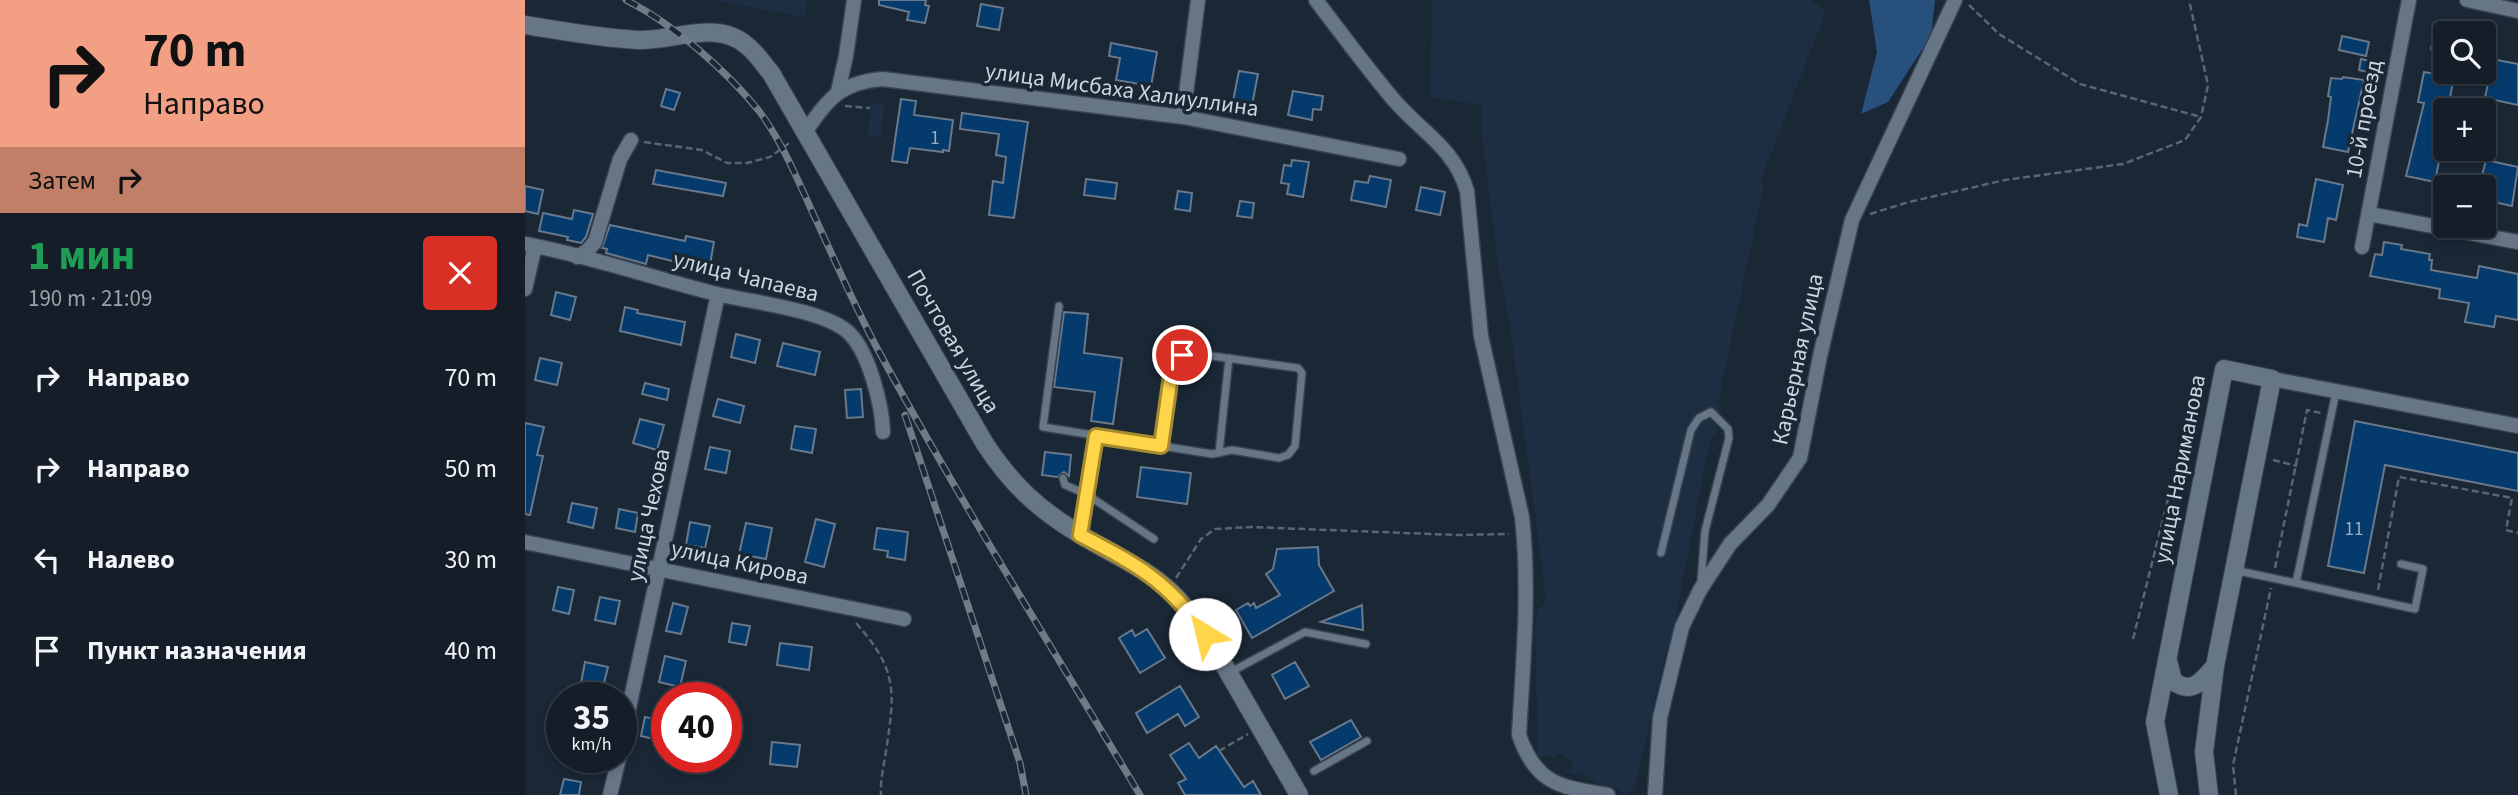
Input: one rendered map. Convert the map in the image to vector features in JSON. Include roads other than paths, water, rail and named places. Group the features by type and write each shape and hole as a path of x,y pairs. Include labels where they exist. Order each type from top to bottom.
{"street":[{"path":"806,131 823,105 838,91 854,0"},
{"path":"1183,117 1198,0"},
{"path":"1316,0 1395,101 1451,156 1461,173 1467,191 1481,336 1524,534 1527,607 1519,735 1524,751 1534,766 1548,779 1565,788 1608,795"},
{"name":"Карьерная улица","path":"1655,795 1660,718 1682,627 1700,590 1730,544 1768,505 1800,457 1819,356 1852,220 1955,0"},
{"name":"10-й проезд","path":"2362,247 2409,0"},
{"path":"2467,0 2518,11"},
{"name":"Почтовая улица","path":"525,25 599,37 641,40 695,32 719,33 745,43 771,73 806,131 985,444 1005,474 1032,502 1080,535 1134,564 1169,590 1188,609 1299,795"},
{"name":"улица Мисбаха Халиуллина","path":"838,91 867,80 883,79 1183,117 1399,159"},
{"path":"577,257 595,242 620,159 631,140"},
{"path":"2369,214 2518,242"},
{"path":"525,289 530,245"},
{"name":"улица Чапаева","path":"530,245 718,294 821,317 838,324 858,344 870,372 883,432"},
{"name":"улица Чехова","path":"635,682 718,294"},
{"name":"улица Нариманова","path":"2169,795 2155,722 2224,369 2272,379"},
{"path":"2209,795 2204,751 2215,666 2272,379 2518,426"},
{"name":"улица Кирова","path":"525,542 904,619"},
{"path":"2167,654 2172,681 2182,688 2192,688 2215,666"},
{"path":"610,795 615,773"}],"lane":[{"path":"1059,306 1043,427 1096,436 1212,454 1232,450 1279,458 1288,455 1295,446 1302,373 1298,368 1190,353 1182,355 1172,368 1161,446"},
{"path":"1219,453 1229,358"},
{"path":"2295,583 2336,392"},
{"path":"1661,553 1691,430 1699,418 1711,412 1728,429 1729,438 1705,531 1700,590"},
{"path":"1080,535 1096,436"},
{"path":"1063,478 1065,485 1086,494 1154,539"},
{"path":"2234,570 2415,609 2423,569 2401,564"},
{"path":"1229,674 1305,632 1366,644"},
{"path":"1314,771 1367,741"}],"railway":[{"path":"626,0 680,34 746,95 767,122 794,171 868,331 908,405 1140,795"},
{"path":"905,415 1020,763 1026,795"}]}
